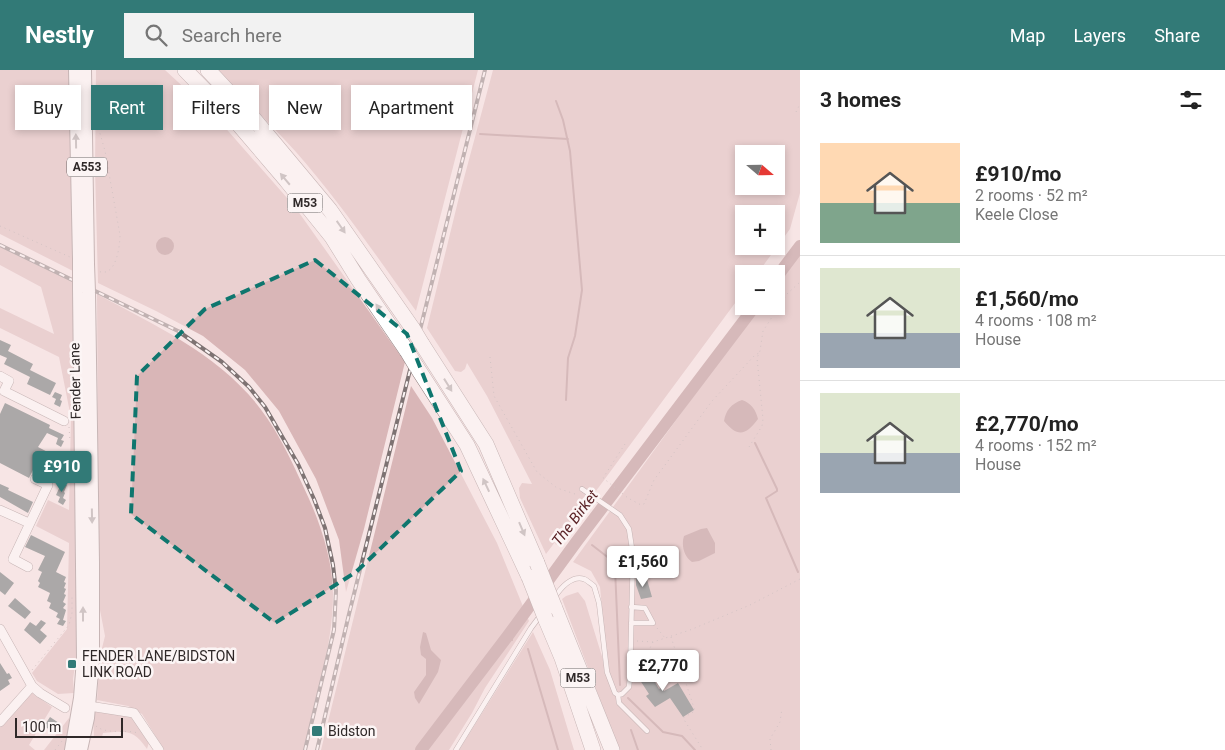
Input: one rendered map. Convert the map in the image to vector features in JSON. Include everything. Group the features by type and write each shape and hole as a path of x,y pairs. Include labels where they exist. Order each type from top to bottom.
{"highway":[{"name":"M53","path":"185,70 240,126 321,223 407,351 467,445 529,577 562,658 593,750"},
{"name":"M53","path":"208,70 254,119 330,210 413,329 486,444 554,606 602,750"},
{"path":"554,606 612,750"},
{"path":"546,620 584,750"}],"main road":[{"name":"Fender Lane","path":"75,70 84,263"},
{"name":"Fender Lane","path":"71,750 80,698 83,659 85,70"},
{"name":"Fender Lane","path":"81,750 89,706 93,660 93,573 84,290"}],"street":[{"path":"0,376 10,381 0,400"},
{"path":"4,391 64,421"},
{"path":"28,567 12,559 48,485 35,478"},
{"path":"0,510 30,523"},
{"path":"0,629 32,686 40,694 64,708"},
{"path":"0,722 32,686"},
{"path":"89,706 134,713 159,750"}],"lane":[{"path":"582,489 620,515 629,529 633,555 629,687 622,694 618,695"},
{"path":"456,750 531,628 562,586 575,578 584,579 594,586 599,603 607,672 615,694 618,695 619,703 647,731"},
{"path":"631,607 645,608 653,623 631,623"}],"path":[{"path":"796,112 800,104"},
{"path":"0,226 49,246 101,273 107,272 117,258 120,247 120,235 106,151 100,130"},
{"path":"749,447 762,426 763,419 756,358 759,353 763,331 787,294 800,282"},
{"path":"624,444 604,476 604,480 637,504 644,504 654,480 712,400 759,353"},
{"path":"490,357 494,396 537,472 557,488 575,494 588,493"},
{"path":"64,421 68,426 70,443"},
{"path":"630,640 653,642 690,630 750,605 800,579"},
{"path":"27,676 69,625 72,613 72,594"},
{"path":"653,623 665,638"},
{"path":"670,637 695,711 683,718 703,750"},
{"path":"630,666 648,652 653,642"},
{"path":"771,750 770,739 780,722 782,708"},
{"path":"92,722 102,731 129,730 150,735"},
{"path":"55,750 64,738"}],"highlighted area":[{"path":"315,260 407,334 461,471 356,572 275,623 131,514 137,376 205,309"}],"shaded area":[{"path":"0,70 69,70 69,85 15,85 15,130 70,130 73,271 0,234"},
{"path":"96,70 165,70 181,85 173,85 173,130 227,130 295,207 405,362 364,529 346,592 339,540 316,479 279,411 245,370 203,336 98,283 95,130 163,130 163,85 96,85"},
{"path":"216,70 478,70 472,93 472,85 351,85 351,130 463,130 416,311 328,190 276,130 341,130 341,85 269,85 269,123 259,113 259,85 231,85"},
{"path":"493,70 800,70 800,193 790,229 785,236 785,205 735,205 735,255 771,255 764,265 735,265 735,303 556,545 555,542 546,554 520,498 519,488 522,483 532,484 487,396 467,363 465,369 461,372 455,371 427,328"},
{"path":"161,237 169,237 174,242 172,253 161,255 156,250 156,242"},
{"path":"0,245 74,282 78,646 73,679 74,693 58,694 37,681 32,673 67,629 69,543 36,526 48,500 69,510 71,418 59,357 0,328 0,308 54,334 41,287 0,265"},
{"path":"800,251 800,750 619,750 562,599 578,592 585,601 608,676 600,587 591,571 573,562 752,315 785,315 785,271"},
{"path":"97,294 190,346 232,378 251,397 267,418 287,452 310,500 328,553 333,594 327,653 304,750 164,750 142,714 128,706 97,700 100,656 105,636 99,605"},
{"path":"411,386 432,418 497,543 529,621 485,688 449,750 321,750"},
{"path":"742,400 753,407 758,419 746,431 738,432 724,421 730,408"},
{"path":"707,528 715,543 715,553 699,561 692,562 684,551 684,536"},
{"path":"423,632 426,633 431,650 441,660 438,672 419,704 414,692 426,675 426,659 421,655 420,647"},
{"path":"533,632 550,670 574,750 459,750"},
{"path":"31,692 52,707 29,745 35,750 0,750 0,726"},
{"path":"95,710 122,713 133,718 150,739 147,749 142,742 128,733 103,733 102,737 94,738 93,714"},
{"path":"69,718 67,750 44,750"}],"building":[{"path":"0,340 11,345 8,351 33,364 30,370 56,383 50,395 27,384 30,377 4,364 7,358 0,355"},
{"path":"55,392 62,395 60,407 54,404 56,399 52,397"},
{"path":"5,403 50,425 49,428 64,435 61,440 64,441 61,447 56,444 58,438 47,433 38,447 65,461 59,473 37,462 29,478 0,463 0,414"},
{"path":"62,482 67,485 63,498 66,500 63,505 58,502 60,497 56,495"},
{"path":"0,484 33,502 28,513 0,497"},
{"path":"31,535 65,552 56,572 66,577 64,594 66,595 63,602 66,604 63,608 66,610 63,620 66,621 63,626 57,624 60,619 56,617 58,613 49,608 51,603 47,601 50,593 38,587 40,583 38,581 42,572 38,570 45,556 25,547"},
{"path":"0,572 14,583 5,595 0,591"},
{"path":"646,576 652,597 641,599 636,585 636,578"},
{"path":"15,598 31,612 25,619 8,606"},
{"path":"41,620 46,623 40,630 47,636 40,644 24,630 30,622 36,626"},
{"path":"0,663 12,678 8,680 10,684 0,691"},
{"path":"644,663 659,689 662,687 664,691 678,683 694,710 683,717 670,698 655,707 646,696 649,694 634,671 634,669"},
{"path":"50,717 59,723 53,732 44,726"}],"waterway":[{"path":"556,101 563,120 570,151 582,290 575,336 568,358 566,400"},
{"path":"480,134 568,139"},
{"name":"The Birket","path":"785,266 800,246"},
{"name":"The Birket","path":"421,750 748,315"},
{"path":"755,443 777,489 777,491 766,498 798,572"},
{"name":"The Birket","path":"577,541 581,542"},
{"path":"592,545 610,559 615,568 620,685"},
{"name":"The Birket","path":"507,637 512,640"},
{"path":"528,649 558,750"},
{"path":"628,698 663,732 682,736 695,750"},
{"path":"631,730 638,750"}],"railway":[{"path":"317,750 349,614 485,70"},
{"path":"0,245 178,331 222,362 249,387 265,407 298,464 314,499 325,528 333,565 336,591 334,630 305,750"}],"place":[{"name":"FENDER LANE/BIDSTON LINK ROAD","path":"72,664"},
{"name":"Bidston","path":"317,731"}]}
